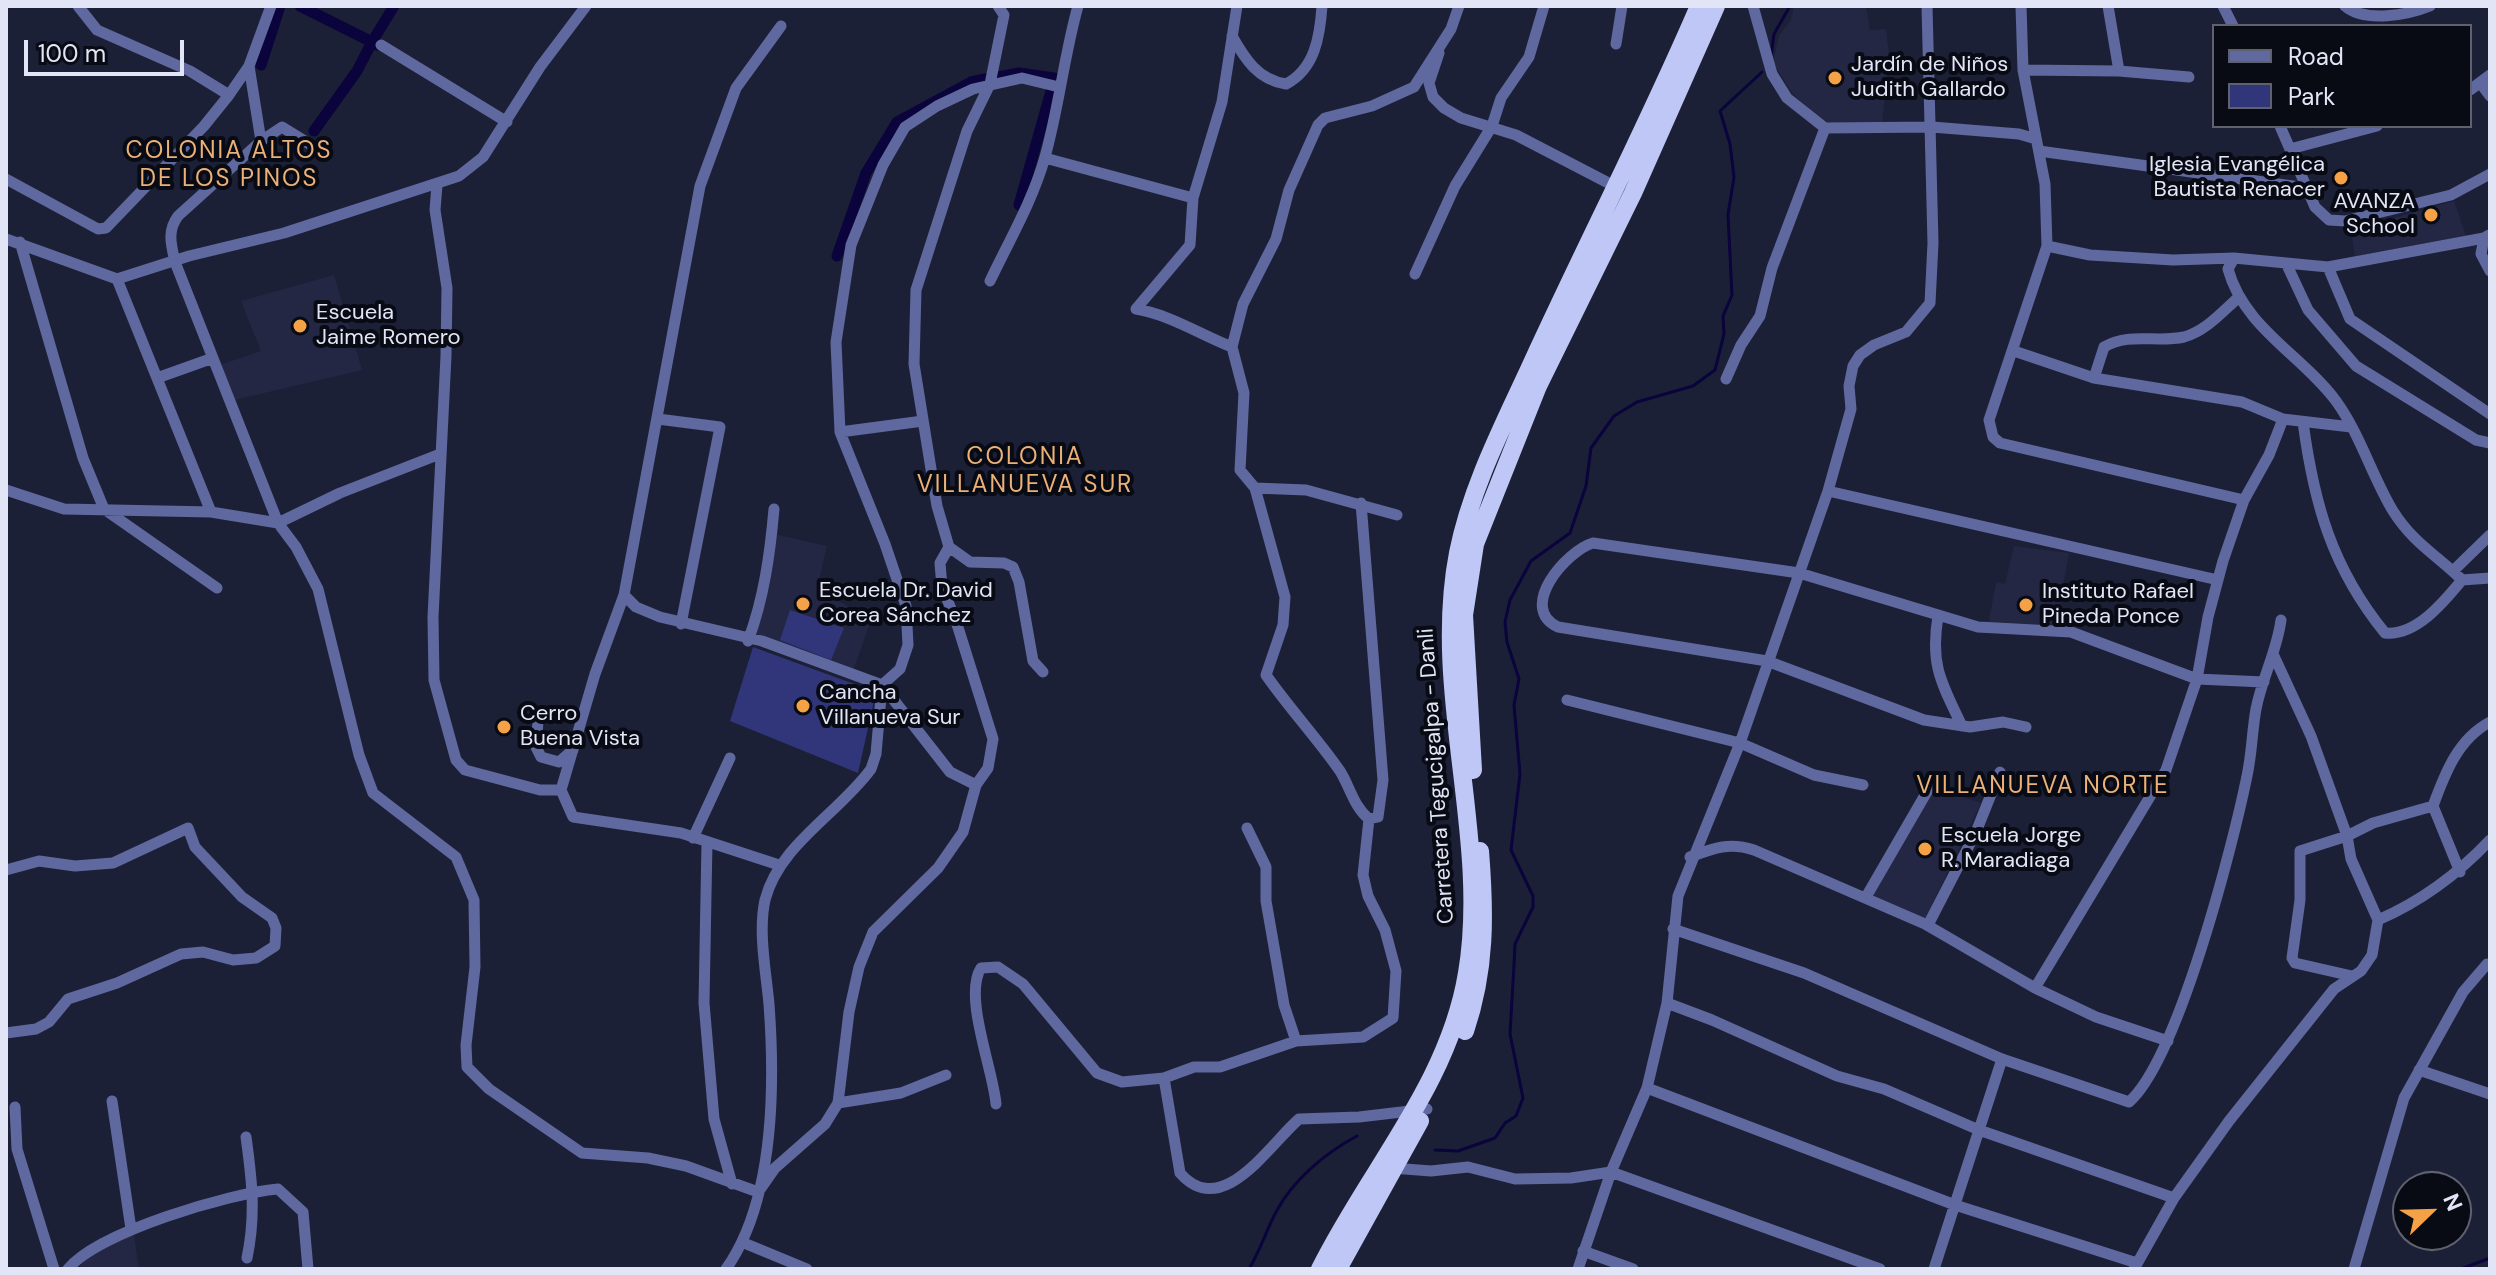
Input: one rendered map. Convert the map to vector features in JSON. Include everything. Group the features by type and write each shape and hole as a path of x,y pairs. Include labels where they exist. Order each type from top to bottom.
{"highway":[{"name":"Carretera Tegucigalpa - Danli","path":"1338,1269 1388,1166 1420,1109 1446,1077 1462,1040 1481,974 1486,906 1465,661 1468,574 1475,544 1538,386 1625,190 1699,6"},
{"name":"Carretera Tegucigalpa - Danli","path":"1625,190 1716,6"},
{"name":"Carretera Tegucigalpa - Danli","path":"1320,1269 1388,1166"}],"street":[{"path":"78,6 97,30 190,71 229,95"},
{"path":"6,179 98,229 106,228 204,126 229,95 249,66 271,6"},
{"path":"6,239 117,279 284,233 437,185 459,176 483,157 540,67 586,6"},
{"path":"998,6 1004,15 990,84 967,131 916,290 914,364 937,506 949,547 970,562 1004,563 1013,567 1019,582 1033,661 1043,672"},
{"path":"990,281 1045,158 1078,6"},
{"path":"1232,347 1196,333 1163,313 1136,309 1190,245 1193,198 1222,102 1237,6"},
{"path":"1232,35 1246,62 1272,82 1286,84 1306,68 1313,54 1320,32 1322,6"},
{"path":"1369,819 1361,812 1343,775 1315,735 1266,675 1283,625 1285,597 1255,488 1240,470 1244,393 1232,347 1243,304 1276,239 1289,190 1318,125 1325,118 1372,106 1414,87 1451,29 1459,6"},
{"path":"1415,274 1455,186 1492,126 1501,98 1529,57 1544,6"},
{"path":"1616,44 1622,6"},
{"path":"1753,6 1772,74 1787,98 1825,128 1932,127 2019,134 2038,145 2307,188"},
{"path":"1578,1269 1611,1172 1647,1088 1667,1003 1678,896 1690,857 1740,743 1828,491 1851,409 1849,386 1853,366 1860,355 1874,345 1906,332 1930,303 1933,285 1932,127 1927,6"},
{"path":"2021,6 2023,70 2045,184 2047,246 1989,420 1993,437 2000,443 2244,500"},
{"path":"2108,6 2119,71"},
{"path":"2223,6 2232,24"},
{"path":"2345,6 2351,11 2390,16 2430,6"},
{"path":"779,865 693,838 573,817 561,790 595,674 624,595 700,186 736,88 781,26"},
{"path":"1442,40 1429,83 1433,97 1461,118 1492,126 1625,190"},
{"path":"381,45 507,122"},
{"path":"249,66 261,141"},
{"path":"2023,70 2119,71 2189,77"},
{"path":"726,1269 744,1243 758,1192 772,1092 765,902 779,865 871,769 876,754 882,685 900,669 908,645 906,606 840,432 836,342 851,245 883,165 905,127 937,106 990,84 1022,78 1059,87"},
{"path":"2480,83 2490,96"},
{"path":"311,145 282,127 261,141 174,222 170,239 175,262 278,523 296,547 318,589 359,755 373,793 456,857 474,900 475,967 466,1045 467,1067 489,1089 582,1153 648,1158 686,1166 758,1192"},
{"path":"1726,379 1741,345 1760,316 1772,268 1825,128"},
{"path":"2281,128 2315,207 2329,220 2345,221 2451,195 2490,174"},
{"path":"2290,149 2369,128"},
{"path":"1045,158 1193,198"},
{"path":"437,185 435,210 447,288 433,617 434,680 456,760 465,770 540,790 561,790"},
{"path":"2047,246 2090,255 2173,260 2234,258 2328,267 2487,236 2481,254 2490,271"},
{"path":"20,242 83,458 104,509 217,588"},
{"path":"2234,258 2228,269 2239,297 2266,334 2306,367 2337,402 2394,513 2430,556 2458,576 2490,578"},
{"path":"2286,263 2308,310 2356,366 2476,440 2490,443"},
{"path":"2328,267 2350,319 2458,396 2490,414"},
{"path":"117,279 211,512"},
{"path":"2094,378 2104,347 2116,340 2185,336 2205,327 2239,297"},
{"path":"2014,351 2094,378 2242,402 2283,419 2351,427"},
{"path":"157,378 213,358"},
{"path":"658,419 720,427 681,624"},
{"path":"2035,988 2166,770 2197,679 2218,580 2244,500 2269,455 2283,419"},
{"path":"840,432 923,421"},
{"path":"2303,422 2310,469 2325,529 2355,596 2385,633 2400,634 2423,620 2490,535"},
{"path":"6,490 64,509 211,512 278,523 340,493 440,454"},
{"path":"1255,488 1306,490 1397,515"},
{"path":"1828,491 2218,580"},
{"path":"1361,503 1383,780 1378,817 1369,819"},
{"path":"748,641 770,557 774,509"},
{"path":"2026,727 2003,722 1962,726 1924,720 1767,661 1558,627 1549,623 1544,611 1545,589 1555,571 1575,551 1593,543 1799,573 1978,627 2071,632 2197,679 2264,682"},
{"path":"758,1192 775,1168 825,1124 838,1103 849,1012 859,967 873,932 947,856 963,832 976,785 988,768 993,739 956,621 942,587 940,563 949,547"},
{"path":"624,595 636,607 681,624 748,641 762,641 882,685 950,772 976,785"},
{"path":"1938,616 1933,648 1937,669 1962,726"},
{"path":"1673,929 1804,973 2002,1059 2129,1102 2144,1087 2168,1041 2207,926 2248,775 2264,682 2274,656 2281,620"},
{"path":"1647,1088 1955,1205 2136,1266 2174,1198 2334,989 2361,971 2372,955 2378,920 2351,859 2347,836 2311,736 2274,656"},
{"path":"1567,700 1740,743 1814,775 1863,785"},
{"path":"538,721 536,747 541,757 559,762 575,748"},
{"path":"2460,872 2433,806 2451,762 2471,734 2490,722"},
{"path":"693,838 730,758"},
{"path":"1928,925 1976,832 2000,772"},
{"path":"1866,897 1932,783"},
{"path":"2352,976 2295,963 2292,954 2300,900 2300,851 2347,836 2373,823 2433,806"},
{"path":"996,1104 994,1077 976,1001 974,979 981,968 998,967 1023,984 1097,1073 1122,1082 1164,1078 1194,1067 1220,1067 1296,1041 1363,1037 1393,1018 1396,971 1385,930 1368,896 1363,875 1369,819"},
{"path":"6,870 39,861 75,866 113,863 188,828 195,847 242,897 272,918 276,928 275,946 256,958 233,960 203,952 181,954 117,983 68,999 49,1022 36,1029 6,1033"},
{"path":"1247,828 1266,867 1268,917 1284,1005 1296,1041"},
{"path":"2378,920 2409,907 2460,872 2490,840"},
{"path":"707,842 704,1003 714,1119 732,1184"},
{"path":"1690,857 1720,845 1736,844 1928,925 2035,988 2096,1017 2168,1041"},
{"path":"2354,1269 2404,1098 2463,992 2487,964"},
{"path":"1667,1003 1837,1076 1884,1089 1979,1130 2174,1198"},
{"path":"1934,1269 2002,1059"},
{"path":"2419,1070 2490,1094"},
{"path":"838,1103 901,1093 946,1075"},
{"path":"1164,1078 1180,1173 1189,1182 1212,1190 1225,1186 1257,1163 1299,1119 1359,1117 1420,1109"},
{"path":"112,1101 131,1229"},
{"path":"15,1107 17,1149 54,1269"},
{"path":"246,1137 255,1222 247,1258"},
{"path":"1388,1166 1431,1171 1468,1167 1515,1179 1571,1178 1611,1172 1880,1269"},
{"path":"68,1269 91,1248 131,1229 254,1191 278,1189 303,1212 308,1269"},
{"path":"744,1243 807,1269"},
{"path":"1583,1251 1633,1269"}],"shaded area":[{"name":"Jardín de Niños Judith Gallardo","path":"1794,6 1866,6 1870,30 1886,29 1889,54 1882,125 1830,123 1815,116 1793,94 1773,63 1779,36 1791,20"},
{"name":"AVANZA School","path":"2454,201 2466,236 2355,256 2351,230"},
{"name":"Escuela Jaime Romero","path":"334,275 362,370 230,401 217,366 261,351 241,301"},
{"name":"Escuela Dr. David Corea Sánchez","path":"774,534 827,546 817,588 871,620 853,671 756,637"},
{"name":"Instituto Rafael Pineda Ponce","path":"2014,546 2069,553 2055,630 1988,626 1996,582 2005,584"},
{"name":"Escuela Jorge R. Maradiaga","path":"1926,784 1981,803 1924,921 1865,894"},
{"path":"134,1234 139,1269 79,1269 87,1256"}],"green space":[{"path":"790,610 844,628 831,660 780,640"},
{"name":"Cancha Villanueva Sur","path":"753,647 876,692 858,773 730,721"}],"waterway":[{"path":"261,65 280,6"},
{"path":"300,6 372,42 357,71 314,131"},
{"path":"377,45 372,42 394,6"},
{"path":"1771,56 1774,34 1790,6"},
{"path":"1435,1150 1458,1151 1495,1138 1505,1123 1516,1116 1523,1098 1510,1034 1515,944 1533,907 1533,896 1511,850 1520,774 1514,705 1519,679 1507,642 1505,622 1510,600 1531,561 1570,533 1586,486 1591,448 1614,416 1637,402 1693,386 1715,370 1724,334 1723,316 1732,295 1728,215 1734,177 1730,144 1720,111 1762,72"},
{"path":"998,77 1019,73 1054,78 1054,81"},
{"path":"837,256 866,173 897,122 971,82 985,79"},
{"path":"1019,205 1051,91"},
{"path":"1249,1269 1276,1212 1291,1189 1322,1159 1357,1136"},
{"path":"2461,1269 2490,1258"}],"place":[{"name":"Jardín de Niños Judith Gallardo","path":"1835,78"},
{"name":"Iglesia Evangélica Bautista Renacer","path":"2341,178"},
{"name":"AVANZA School","path":"2431,215"},
{"name":"Escuela Jaime Romero","path":"300,326"},
{"name":"Escuela Dr. David Corea Sánchez","path":"803,604"},
{"name":"Instituto Rafael Pineda Ponce","path":"2026,605"},
{"name":"Cancha Villanueva Sur","path":"803,706"},
{"name":"Cerro Buena Vista","path":"504,727"},
{"name":"Escuela Jorge R. Maradiaga","path":"1925,849"}],"district":[{"name":"COLONIA ALTOS DE LOS PINOS","path":"229,166"},
{"name":"COLONIA VILLANUEVA SUR","path":"1025,472"},
{"name":"VILLANUEVA NORTE","path":"2043,787"}]}
